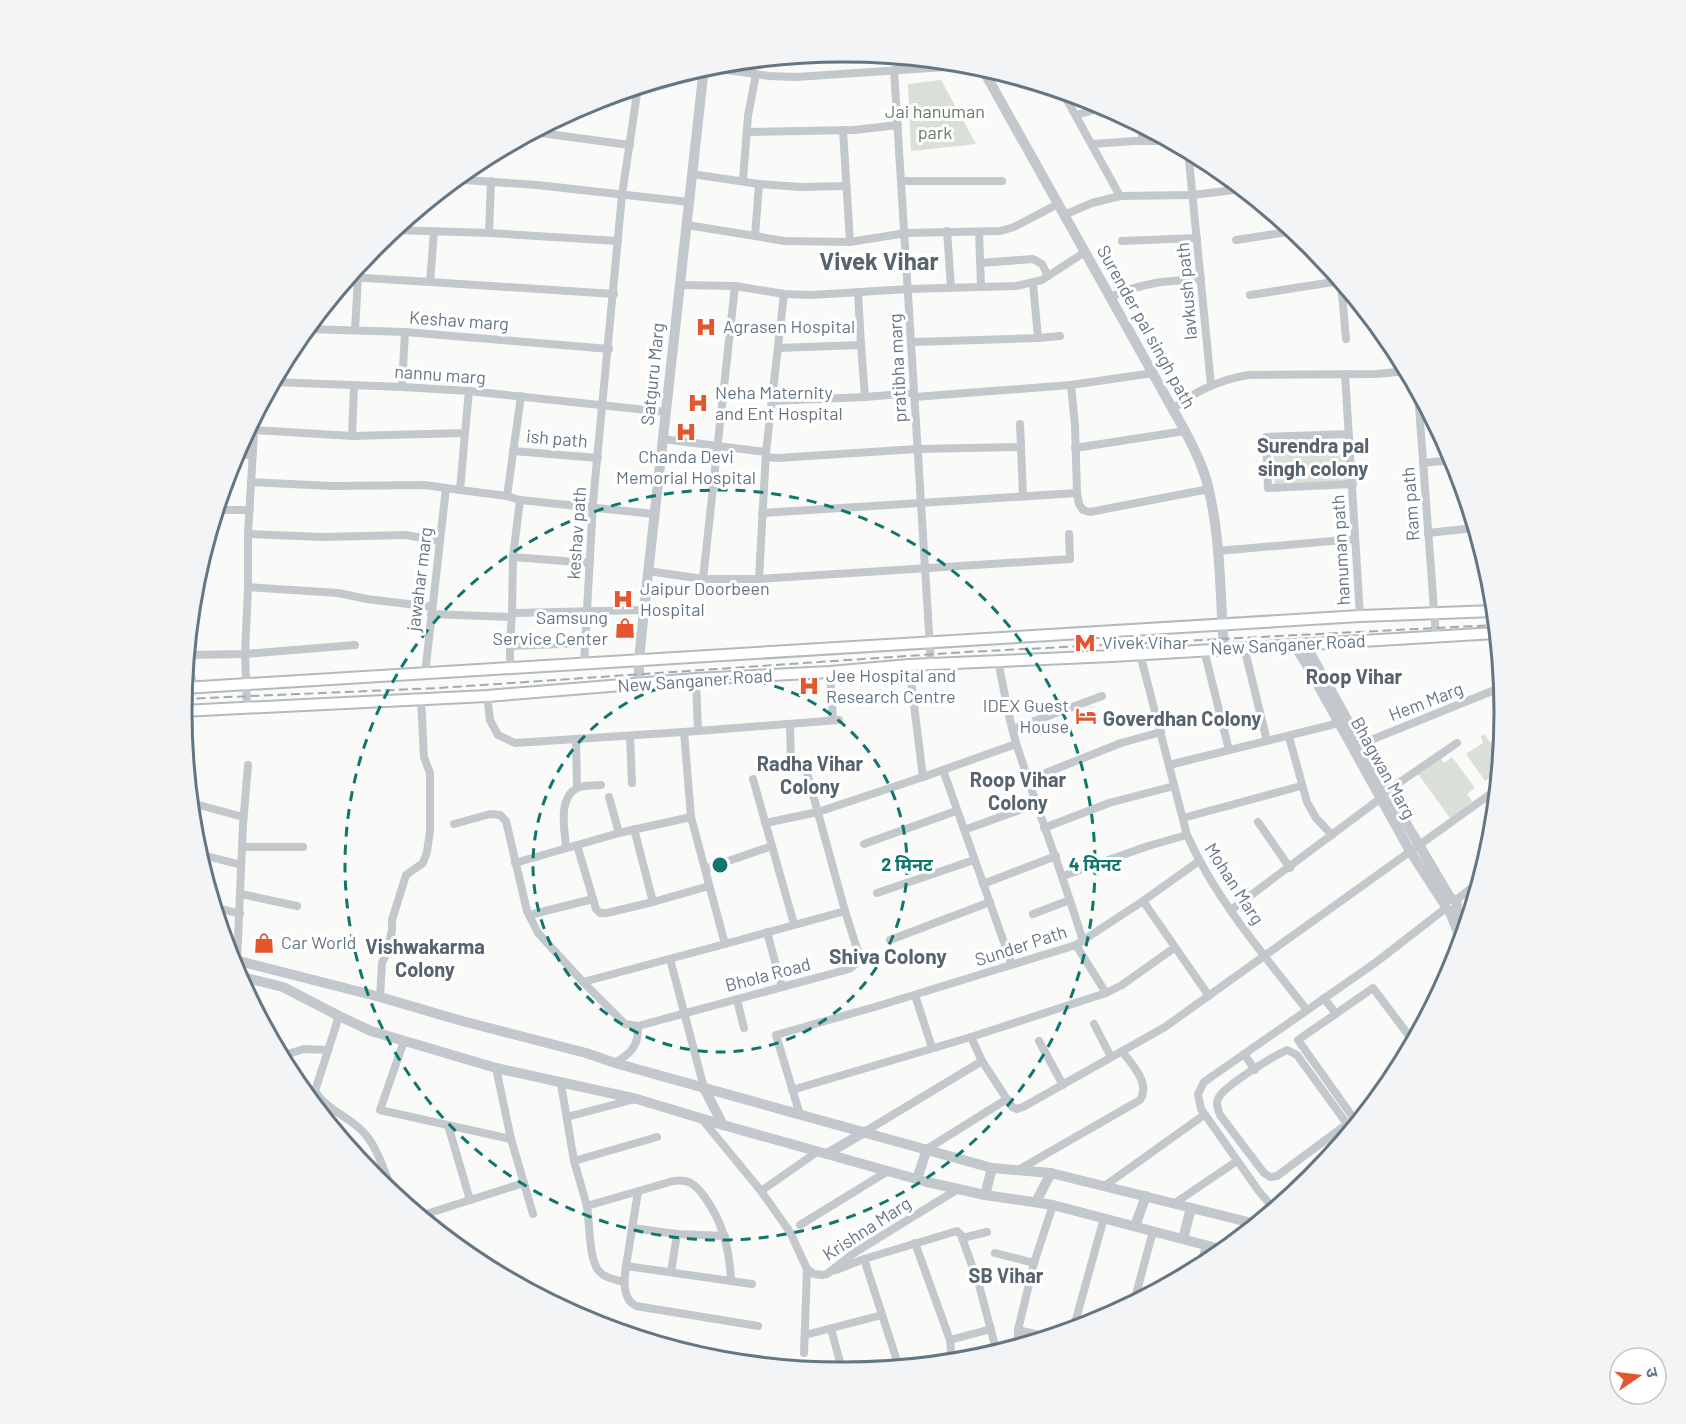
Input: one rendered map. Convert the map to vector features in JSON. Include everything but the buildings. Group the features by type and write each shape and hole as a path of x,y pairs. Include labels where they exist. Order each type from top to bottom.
{"main road":[{"name":"New Sanganer Road","path":"193,688 1222,624 1485,611"},
{"name":"New Sanganer Road","path":"192,711 487,696 696,679 830,672 909,664 1140,654 1489,633"}],"street":[{"name":"pratibha marg","path":"897,64 898,124 931,664"},
{"path":"734,71 796,77 933,68"},
{"path":"743,180 747,132 756,74"},
{"name":"Satguru Marg","path":"639,684 639,660 648,571 703,77"},
{"name":"Surender pal singh path","path":"988,78 1173,409 1198,458 1209,489 1214,517 1224,649"},
{"name":"keshav path","path":"584,664 593,509 622,195 636,96"},
{"path":"1069,102 1120,196"},
{"path":"1076,115 1091,111"},
{"path":"747,132 843,130 898,124"},
{"path":"843,130 850,242"},
{"path":"546,134 630,145"},
{"path":"1142,135 1143,141"},
{"path":"1092,144 1153,141"},
{"name":"lavkush path","path":"1189,162 1211,384"},
{"path":"692,174 759,184 801,187 846,186"},
{"path":"469,180 689,202"},
{"path":"489,233 491,181"},
{"path":"902,181 1002,181"},
{"path":"755,236 759,184"},
{"path":"1064,215 1092,203 1120,196 1193,195 1231,190"},
{"path":"687,225 784,241 850,242 906,233 1000,231 1014,227 1058,204"},
{"path":"406,231 489,233 618,242"},
{"path":"947,231 951,287"},
{"path":"430,282 434,232"},
{"path":"979,232 981,286"},
{"path":"1236,240 1282,233"},
{"path":"1122,241 1197,238"},
{"path":"680,285 735,286 784,294 811,295 951,287 1016,286 1033,283 1048,276 1085,252"},
{"path":"980,263 1033,259 1042,264 1048,276"},
{"path":"359,278 614,294"},
{"path":"355,330 358,279"},
{"path":"1110,297 1152,282 1201,279"},
{"path":"1250,295 1331,282"},
{"path":"1033,283 1038,338"},
{"path":"703,579 735,286"},
{"path":"858,292 865,397"},
{"path":"759,579 766,454 784,294"},
{"path":"1341,294 1346,339"},
{"name":"Keshav marg","path":"318,329 405,332 609,349"},
{"path":"402,387 405,332"},
{"path":"912,342 1060,336"},
{"path":"778,348 861,345"},
{"path":"1173,409 1211,384 1248,375 1397,372"},
{"path":"772,401 1071,385 1153,373"},
{"name":"hanuman path","path":"1345,374 1360,616"},
{"name":"nannu marg","path":"283,382 469,391 666,412"},
{"path":"1071,385 1077,494 1083,510 1090,512 1209,489"},
{"path":"352,436 354,386"},
{"path":"460,490 469,391"},
{"path":"507,496 521,396"},
{"name":"Ram path","path":"1419,412 1436,637"},
{"path":"1020,424 1023,496"},
{"path":"257,430 352,436 465,433"},
{"path":"1075,448 1185,431"},
{"path":"1348,434 1266,437 1268,488 1353,484"},
{"path":"247,708 245,654 253,438"},
{"path":"663,439 719,446 778,458 917,449 1021,447"},
{"name":"ish path","path":"513,451 598,458"},
{"path":"246,455 252,455"},
{"path":"1423,463 1443,461"},
{"path":"251,482 343,486 425,485 507,496 520,500 654,514"},
{"name":"jawahar marg","path":"425,674 446,488"},
{"path":"762,513 1077,494"},
{"path":"510,668 513,557 520,500"},
{"path":"225,510 250,510"},
{"path":"1428,533 1467,529"},
{"path":"248,534 323,537 379,535 439,541"},
{"path":"648,571 703,579 759,579 1070,558 1069,534"},
{"path":"1217,551 1355,539"},
{"path":"513,557 590,562"},
{"path":"248,587 338,593 431,610 512,615 644,610"},
{"path":"510,646 586,643"},
{"path":"195,657 355,645"},
{"name":"Bhagwan Marg","path":"1299,645 1339,723 1415,849 1460,918"},
{"name":"Bhagwan Marg","path":"1299,645 1361,744 1384,795"},
{"path":"1244,647 1267,741"},
{"path":"1204,650 1230,750"},
{"name":"Mohan Marg","path":"1140,654 1187,836 1199,861 1231,910 1307,1010"},
{"path":"998,661 1016,744 1063,876 1079,943 1106,993"},
{"path":"909,664 923,777"},
{"path":"487,696 490,720 498,735 515,743 790,725 836,720 830,672"},
{"path":"696,679 698,731"},
{"name":"Hem Marg","path":"1361,744 1493,691"},
{"path":"1013,729 1102,696"},
{"path":"381,997 382,963 392,931 392,920 406,875 423,863 430,831 430,773 424,757 421,699"},
{"path":"1169,765 1339,723"},
{"path":"790,725 790,765"},
{"path":"684,732 692,817 725,944"},
{"path":"1028,780 1121,743 1161,732"},
{"path":"630,736 632,783"},
{"path":"1289,736 1307,802 1316,818 1332,835"},
{"path":"576,739 577,788"},
{"path":"1231,910 1456,743"},
{"path":"765,823 818,812 1016,744"},
{"path":"236,945 240,914 243,817 248,765"},
{"path":"943,770 1012,965"},
{"name":"Bhola Road","path":"638,1026 849,969 857,963 859,955 807,773"},
{"path":"753,778 794,924"},
{"path":"566,848 563,812 567,797 577,788 601,785"},
{"path":"1044,828 1109,803 1174,786"},
{"path":"1182,818 1301,786"},
{"path":"971,1037 982,1061 1012,1107 1017,1109 1165,1027 1488,796"},
{"path":"609,797 619,833"},
{"path":"964,830 1036,804"},
{"path":"199,805 243,817"},
{"path":"864,844 956,811"},
{"path":"454,824 490,814 500,815 506,821 529,915 538,933 582,982 625,1024 638,1026 639,1038 635,1048 615,1063"},
{"path":"515,863 619,833 692,817"},
{"path":"1258,822 1290,868"},
{"path":"634,830 653,902"},
{"path":"1063,876 1148,846 1187,836"},
{"path":"577,845 596,909 600,913 653,902 710,886"},
{"path":"705,868 772,846"},
{"path":"242,847 303,847"},
{"path":"983,884 1056,856"},
{"path":"209,857 241,865"},
{"path":"877,893 974,860"},
{"name":"Sunder Path","path":"800,1115 776,1035 915,995 1079,943 1199,861"},
{"path":"1269,1203 1204,1115 1198,1094 1204,1082 1375,963 1468,891"},
{"path":"241,894 297,906"},
{"path":"529,915 593,899"},
{"path":"1033,914 1070,900"},
{"path":"1143,901 1209,996"},
{"path":"890,940 990,902"},
{"name":"Bhagwan Marg","path":"1450,905 1457,927"},
{"path":"224,909 240,914"},
{"path":"582,982 845,911"},
{"path":"767,932 782,987"},
{"path":"792,1090 971,1037 1106,993 1122,985 1174,948"},
{"path":"670,959 704,1088 723,1125"},
{"path":"243,962 586,1053 992,1168 1052,1173 1247,1222"},
{"path":"250,979 283,987 371,1030 496,1068 637,1099 917,1179 986,1195 1053,1205 1213,1247"},
{"path":"1352,1116 1298,1040 1373,988 1408,1034"},
{"path":"915,995 932,1048"},
{"path":"1324,998 1336,1014"},
{"path":"737,1000 744,1028"},
{"path":"316,1092 339,1016"},
{"path":"1094,1024 1111,1057"},
{"path":"404,1041 380,1110 511,1139"},
{"path":"1040,1041 1063,1084"},
{"path":"290,1053 304,1049 328,1050"},
{"path":"1344,1126 1277,1176 1270,1177 1264,1173 1220,1115 1217,1105 1218,1098 1225,1090 1287,1050 1297,1055 1346,1123"},
{"path":"1018,1170 1140,1100 1145,1092 1144,1084 1122,1051"},
{"path":"1244,1054 1254,1070"},
{"path":"761,1191 822,1153 866,1131 982,1061"},
{"path":"496,1068 511,1139 533,1214"},
{"path":"561,1084 573,1161 587,1206 592,1258 600,1274 624,1282"},
{"path":"567,1117 637,1099"},
{"path":"917,1179 927,1149 1007,1099"},
{"path":"323,1102 364,1132 385,1174"},
{"path":"1106,1185 1204,1115"},
{"name":"Krishna Marg","path":"700,1117 761,1191 790,1232 807,1269 814,1274 827,1274 854,1253 958,1189"},
{"path":"448,1125 470,1200"},
{"path":"573,1161 657,1137"},
{"path":"1174,1203 1237,1161"},
{"path":"986,1195 992,1168"},
{"path":"800,1225 888,1171"},
{"path":"1036,1202 1052,1173"},
{"path":"587,1206 684,1179 695,1184 714,1210 725,1236 731,1280"},
{"path":"429,1213 524,1183"},
{"path":"638,1192 624,1282 630,1303 636,1306 758,1326"},
{"path":"1136,1226 1146,1196"},
{"path":"1018,1338 1034,1263 1053,1205"},
{"path":"1183,1239 1191,1208"},
{"path":"1076,1319 1104,1218"},
{"path":"632,1228 677,1234 725,1236"},
{"path":"827,1274 864,1259 957,1231 962,1238 979,1285 995,1344"},
{"path":"1137,1292 1154,1231"},
{"path":"962,1238 987,1232"},
{"path":"671,1272 677,1234"},
{"path":"915,1243 950,1340 951,1353"},
{"path":"1204,1253 1206,1245"},
{"path":"996,1253 1034,1263"},
{"path":"864,1259 896,1360"},
{"path":"626,1266 752,1284"},
{"path":"804,1353 807,1269"},
{"path":"805,1335 882,1315"},
{"path":"831,1329 840,1362"},
{"path":"950,1340 991,1329"},
{"path":"1018,1330 1033,1334"}],"green space":[{"name":"Jai hanuman park","path":"941,80 976,144 911,151 908,84"},
{"path":"1343,441 1348,481 1275,484 1273,445"},
{"path":"1484,734 1491,743 1493,742 1490,778 1485,781 1466,754 1483,743 1481,736"},
{"path":"1452,757 1475,788 1467,794 1472,802 1450,818 1418,774 1440,758 1444,763"}],"railway":[{"path":"193,699 438,688 966,652 1488,625"}],"place":[{"name":"Agrasen Hospital","path":"706,327"},
{"name":"Neha Maternity and Ent Hospital","path":"698,403"},
{"name":"Chanda Devi Memorial Hospital","path":"686,432"},
{"name":"Jaipur Doorbeen Hospital","path":"623,599"},
{"name":"Samsung Service Center","path":"625,628"},
{"name":"Vivek Vihar","path":"1085,643"},
{"name":"Jee Hospital and Research Centre","path":"809,686"},
{"name":"IDEX Guest House","path":"1086,716"},
{"name":"Car World","path":"264,943"}],"district":[{"name":"Vivek Vihar","path":"879,262"},
{"name":"Surendra pal singh colony","path":"1313,458"},
{"name":"Roop Vihar","path":"1354,677"},
{"name":"Goverdhan Colony","path":"1182,719"},
{"name":"Radha Vihar Colony","path":"810,776"},
{"name":"Roop Vihar Colony","path":"1018,792"},
{"name":"Shiva Colony","path":"888,957"},
{"name":"Vishwakarma Colony","path":"425,958"},
{"name":"SB Vihar","path":"1006,1276"}]}
